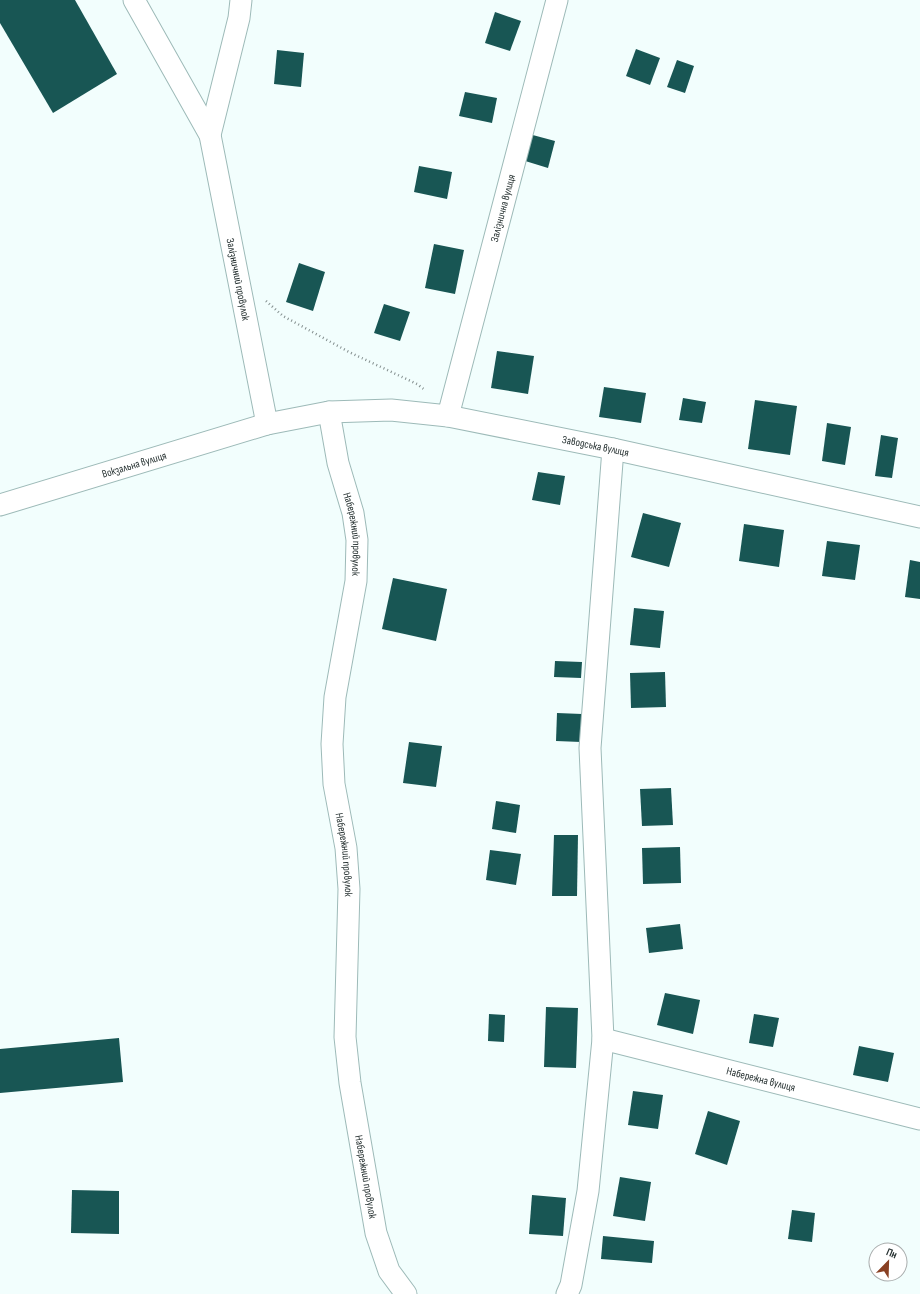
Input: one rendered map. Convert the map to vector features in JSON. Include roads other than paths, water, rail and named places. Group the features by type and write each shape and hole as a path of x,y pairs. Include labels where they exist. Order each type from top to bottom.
{"street":[{"name":"Залізничний провулок","path":"134,0 210,135 267,424"},
{"name":"Залізничний провулок","path":"210,135 239,18 241,0"},
{"name":"Залізнична вулиця","path":"448,416 557,0"},
{"name":"Заводська вулиця","path":"267,424 329,412 391,410 448,416 613,449 920,517"},
{"name":"Набережний провулок","path":"329,412 338,463 353,513 357,540 356,581 335,697 332,744 334,784 346,848 349,889 346,1037 350,1083 376,1233 389,1271 406,1294"},
{"name":"Вокзальна вулиця","path":"0,505 267,424"},
{"path":"567,1294 571,1285 588,1192 603,1039 590,748 613,449"},
{"name":"Набережна вулиця","path":"603,1039 920,1119"}]}
